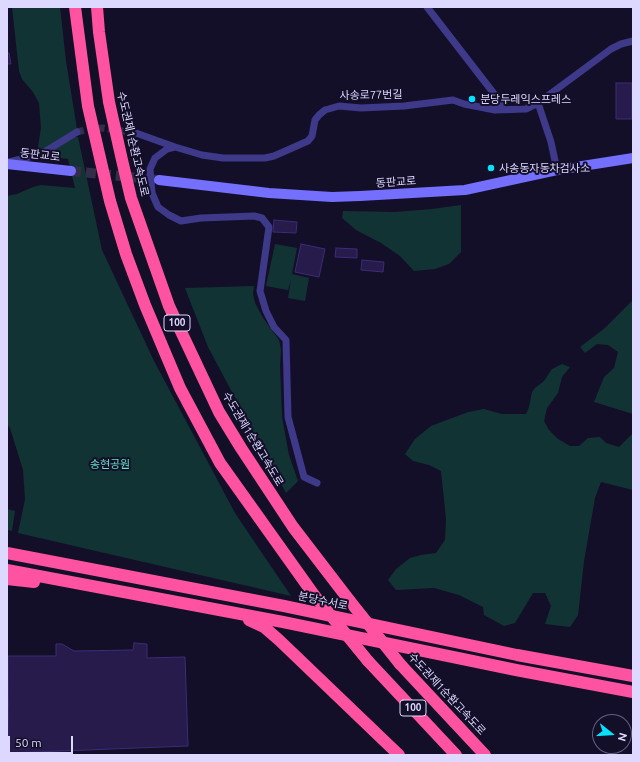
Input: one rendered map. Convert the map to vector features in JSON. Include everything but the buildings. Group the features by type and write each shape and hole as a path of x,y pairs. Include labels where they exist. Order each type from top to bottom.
{"highway":[{"name":"100","path":"75,7 88,106 110,201 126,254 145,305 180,388 220,463 314,595 368,661 456,755"},
{"name":"수도권제1순환고속도로","path":"97,7 109,102 131,198 169,306 219,412 293,527 349,600 400,664 485,755"},
{"name":"분당수서로","path":"7,553 284,606 517,655 633,676"},
{"path":"7,570 230,612 516,670 633,692"},
{"path":"7,579 103,589"},
{"path":"230,612 264,627 399,755"}],"main road":[{"name":"동판교로","path":"159,180 269,193 346,197 465,190 557,170 633,158"},
{"name":"동판교로","path":"7,163 71,170"}],"street":[{"path":"427,7 502,104 495,110"},
{"name":"사송로77번길","path":"136,134 197,154 214,157 265,158 282,153 308,140 313,133 317,116 331,108 343,106 361,108 404,106 453,100 464,104 495,110 526,109 538,103 611,49 621,44 633,41"},
{"path":"538,103 551,142 557,170"},
{"path":"7,163 41,154 77,132"},
{"path":"175,147 166,149 155,158 150,166 152,193 158,207 169,215 181,220 254,216 262,218 269,227 260,291 274,327 286,340 288,417 304,477 317,483"}],"green space":[{"path":"12,7 60,7 66,61 77,129 37,153 41,128 39,103 33,92 22,79 19,71"},
{"name":"송현공원","path":"74,137 78,137 102,250 154,361 235,513 291,596 18,533 25,499 23,470 10,428 7,424 7,196 41,185 75,188 68,159 44,156"},
{"path":"461,205 461,252 449,264 435,269 414,271 400,256 381,243 356,230 342,218 343,211 395,212"},
{"path":"275,244 297,248 292,274 309,278 305,301 288,298 291,280 288,290 266,286"},
{"path":"254,286 253,294 255,303 263,318 279,340 281,350 280,365 282,417 289,455 298,481 286,493 208,347 185,288"},
{"path":"633,300 633,414 594,402 604,377 614,368 618,352 608,345 597,344 585,353 580,347 605,328"},
{"path":"562,364 570,367 562,377 558,393 547,408 544,421 549,430 558,439 570,446 579,446 588,438 600,437 606,443 619,447 633,433 633,490 601,482 595,498 584,561 578,615 570,627 545,624 551,606 545,593 533,593 515,623 504,626 484,615 483,607 459,595 434,588 396,590 388,580 396,569 410,558 436,553 445,540 446,519 441,471 429,465 413,461 405,454 415,439 431,426 468,412 484,409 502,414 526,414 532,392 544,381 552,369"},
{"path":"7,509 15,511 12,531 7,530"}],"tunnel":[{"path":"77,132 103,128 136,133"},
{"path":"71,171 159,180"}],"place":[{"name":"분당두레익스프레스","path":"472,99"},
{"name":"사송동자동차검사소","path":"491,168"}]}
